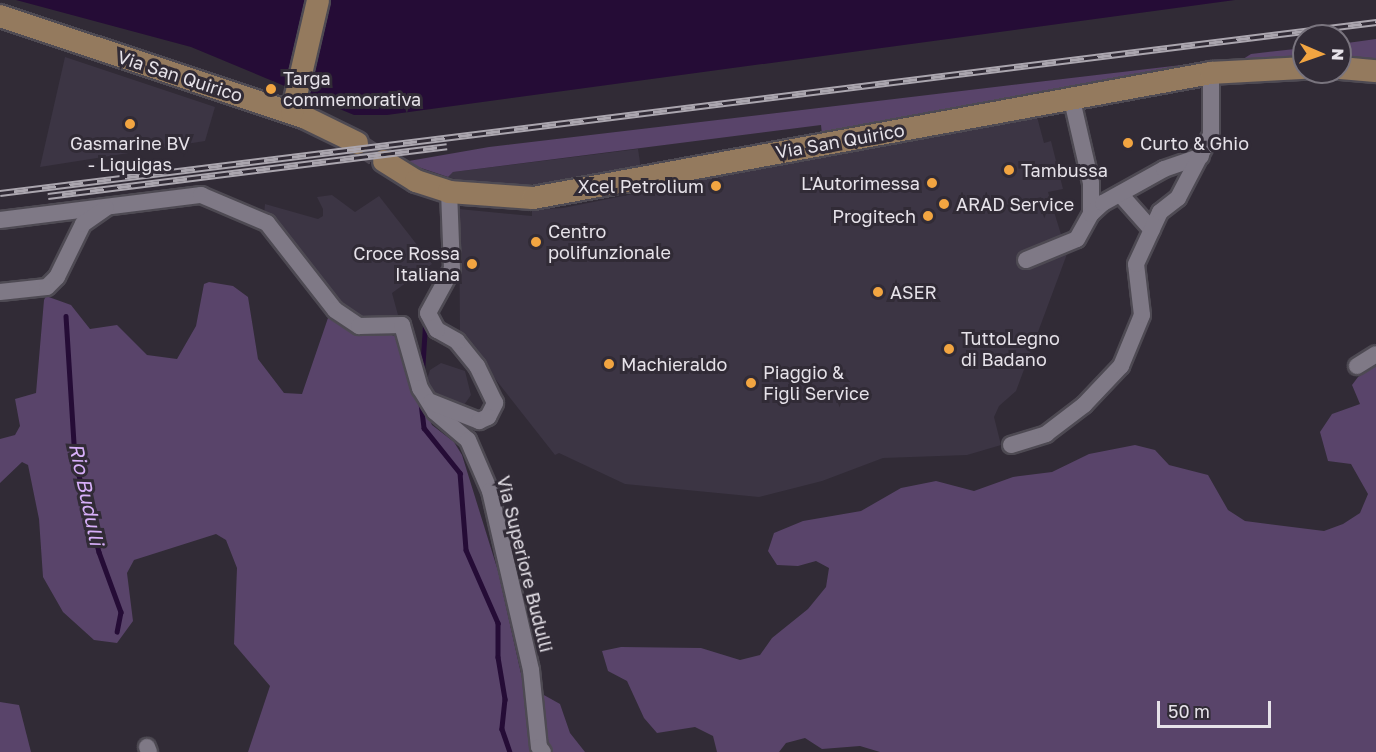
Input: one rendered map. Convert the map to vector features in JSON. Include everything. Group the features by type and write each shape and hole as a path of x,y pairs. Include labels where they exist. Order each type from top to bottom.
{"main road":[{"path":"295,103 318,0"},
{"name":"Via San Quirico","path":"0,16 295,103 357,143"},
{"name":"Via San Quirico","path":"384,161 416,181 449,192 510,198 556,195 1211,73 1292,69"},
{"path":"1352,69 1376,71"}],"street":[{"path":"1011,445 1046,434 1084,405 1122,366 1142,315 1136,264 1160,212 1178,198 1211,135 1211,73"},
{"path":"1026,260 1077,239 1090,214 1091,183 1072,99"},
{"path":"1090,214 1164,169 1201,156"},
{"path":"430,401 479,421 488,417 495,404 477,366 457,341 437,330 428,313 452,269 449,192"},
{"path":"1120,194 1152,230"},
{"name":"Via Superiore Budulli","path":"110,206 201,195 267,223 335,310 359,326 402,326 420,388 435,412 468,440 490,491 531,670 539,747 543,752"},
{"path":"0,220 110,206"},
{"path":"0,292 47,287 57,277 83,225 110,206"},
{"path":"1357,366 1376,354"}],"shaded area":[{"path":"16,0 1235,0 387,115 354,115 191,47"},
{"path":"1376,39 1376,59 1352,59 1352,42"},
{"path":"1292,49 1292,60 1240,61 1251,54"},
{"name":"Gasmarine BV - Liquigas","path":"65,57 215,107 205,141 40,167"},
{"path":"1190,64 822,135 821,125 453,172 448,177 403,162 489,147"},
{"path":"1036,113 1044,143 1051,141 1063,189 1048,192 1067,254 1016,391 999,406 994,417 1001,445 967,455 883,458 822,481 759,497 625,484 559,453 555,455 460,334 459,209 532,216 532,211 540,209 563,208"},
{"path":"638,149 641,169 537,184 475,185 448,177 453,172"},
{"path":"332,195 355,212 379,196 432,264 392,293 398,315 356,318 264,216 265,204 318,219 323,216 323,209 317,197"},
{"path":"209,282 233,286 248,297 258,359 284,393 302,394 329,315 401,338 413,384 432,425 454,442 462,455 498,571 522,678 526,685 560,704 570,733 585,752 248,752 270,686 234,644 237,568 226,540 216,534 134,560 127,573 133,621 117,643 94,640 63,612 43,577 39,519 28,465 22,462 0,483 0,439 15,435 20,426 15,399 36,393 44,300 46,296 71,305 90,329 117,325 147,355 177,359 196,326 204,284"},
{"path":"441,363 465,371 471,395 464,405 451,405 433,394 426,383 430,370"},
{"path":"1376,366 1376,752 880,752 860,746 822,749 805,738 786,743 779,752 717,752 713,736 695,727 657,733 644,718 627,681 608,671 602,651 621,647 701,648 740,660 760,655 772,638 808,609 826,587 829,568 816,561 798,566 777,565 768,551 774,533 803,521 861,511 901,488 936,481 974,491 1013,477 1052,472 1089,454 1135,445 1155,450 1169,465 1208,475 1228,510 1245,521 1324,531 1343,524 1360,513 1368,494 1351,464 1328,461 1320,432 1332,414 1360,404 1352,385 1358,377"},
{"path":"0,702 19,705 31,752 0,752"}],"waterway":[{"name":"Rio Budulli","path":"66,316 75,460 99,552 121,612 117,632"},
{"path":"422,372 425,326"},
{"path":"421,403 424,428 460,473 466,550 498,623 498,657 505,699 502,729 510,752"}],"tunnel":[{"path":"357,143 384,161"}],"railway":[{"path":"0,193 1376,22"},
{"path":"48,196 447,146"}],"place":[{"name":"Targa commemorativa","path":"271,89"},
{"name":"Gasmarine BV - Liquigas","path":"130,124"},
{"name":"Curto & Ghio","path":"1128,143"},
{"name":"Tambussa","path":"1009,170"},
{"name":"L'Autorimessa","path":"932,183"},
{"name":"Xcel Petrolium","path":"716,186"},
{"name":"ARAD Service","path":"944,204"},
{"name":"Progitech","path":"928,216"},
{"name":"Centro polifunzionale","path":"536,242"},
{"name":"Croce Rossa Italiana","path":"472,264"},
{"name":"ASER","path":"878,292"},
{"name":"TuttoLegno di Badano","path":"949,349"},
{"name":"Machieraldo","path":"609,364"},
{"name":"Piaggio & Figli Service","path":"751,383"}]}
